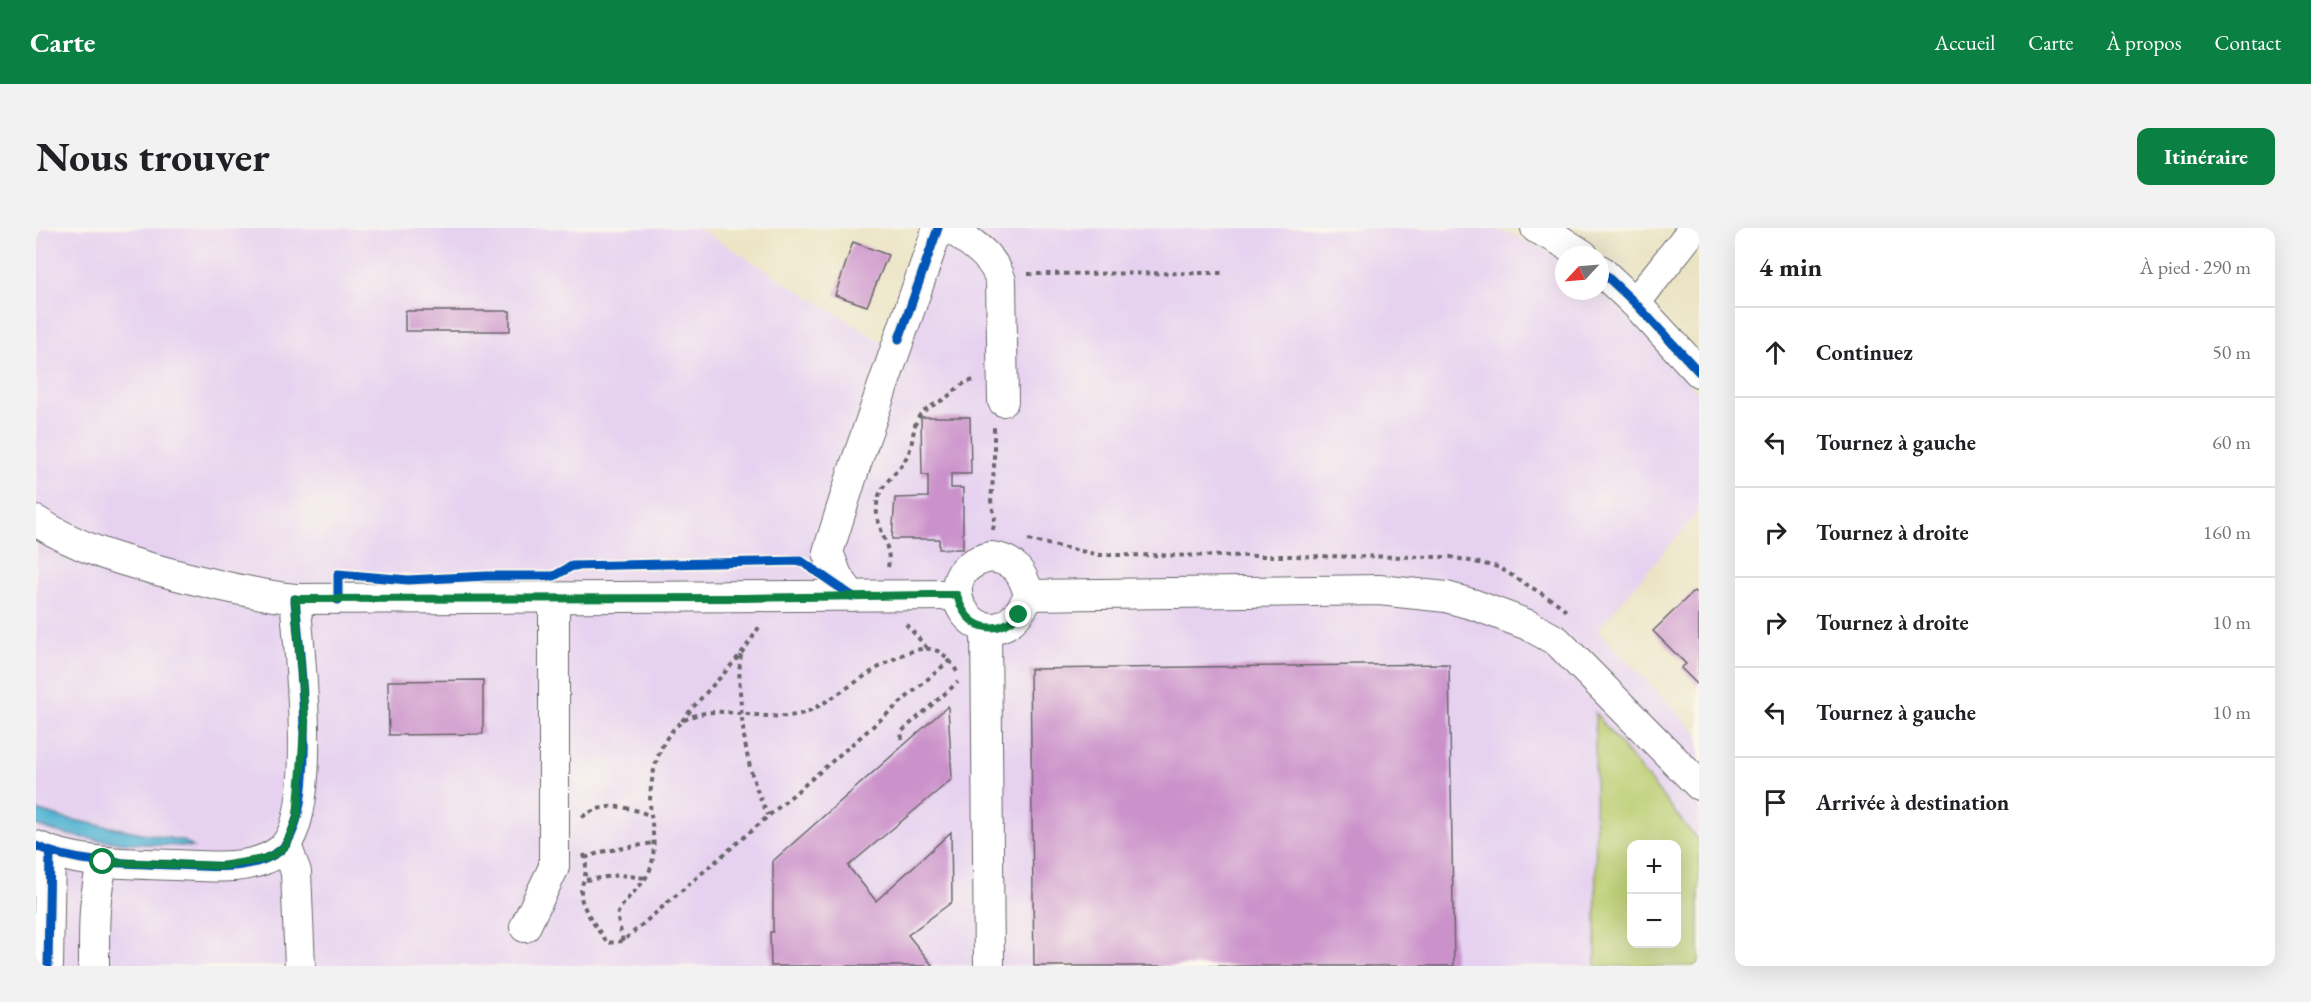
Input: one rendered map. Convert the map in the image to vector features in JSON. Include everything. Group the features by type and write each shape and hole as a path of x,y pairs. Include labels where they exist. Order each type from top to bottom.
{"street":[{"path":"866,596 837,576 828,552 938,228"},
{"path":"951,228 989,257 999,274 1003,401"},
{"path":"1536,228 1569,246"},
{"path":"1635,303 1694,228"},
{"path":"1609,278 1699,372"},
{"path":"36,521 59,536 105,556 228,589 295,599 957,595"},
{"path":"991,557 1002,559 1020,572 1029,595 1019,615 1010,624 986,627 966,616 960,607 957,595 958,584 970,565 980,559 991,557"},
{"path":"1029,595 1379,590 1446,597 1475,604 1528,624 1557,641 1699,784"},
{"path":"525,927 554,867 554,598"},
{"path":"48,966 43,849 103,862 222,866 264,859 277,853 286,845 297,818 305,721 295,599"},
{"path":"986,627 988,966"},
{"path":"286,845 296,872 300,966"},
{"path":"94,966 94,910 97,884 103,862"}],"path":[{"path":"999,274 1222,273"},
{"path":"866,596 889,561 877,516 880,490 906,458 916,422 921,414 945,398"},
{"path":"1003,401 996,408 994,417 994,468 991,501 995,518 992,533 1003,535"},
{"path":"1025,540 1100,555 1451,558 1498,567 1557,603"},
{"path":"623,941 617,915 651,867 652,783 658,757 666,737 681,722 698,699 747,648 764,618"},
{"path":"681,722 699,714 717,711 790,716 807,712 836,697 890,661 920,649 933,649 950,660 961,680 901,732 902,739"},
{"path":"741,655 738,670 741,725 751,776 768,816"},
{"path":"607,943 623,941 950,660"},
{"path":"575,823 588,813 606,806 633,809 652,817"},
{"path":"585,858 601,852 653,843"},
{"path":"585,880 619,875 645,878"}],"shaded area":[{"path":"36,228 698,228 895,350 938,228 1491,228 1511,234 1555,255 1555,300 1609,300 1609,298 1699,395 1699,511 1597,630 1699,735 1699,966 36,966"}],"green space":[{"path":"1595,713 1699,842 1699,966 1596,966"}],"water":[{"path":"36,810 63,818 184,841 193,847 113,842 74,836 36,825"}],"building":[{"path":"853,242 888,255 867,306 835,295"},
{"path":"405,311 510,311 510,331 405,331"},
{"path":"921,417 970,417 971,474 951,474 951,488 963,488 963,549 939,549 939,539 892,539 895,498 928,497 928,475 922,475"},
{"path":"1694,591 1699,596 1699,686 1681,668 1686,664 1653,631"},
{"path":"1449,664 1454,966 1034,966 1030,669"},
{"path":"483,680 483,734 389,735 388,681"},
{"path":"948,706 952,779 848,866 876,901 951,832 952,902 908,935 933,966 771,966 773,861"}],"cycle path":[{"path":"899,339 938,228"},
{"path":"1609,278 1699,372"},
{"path":"338,600 338,574 408,580 487,576 554,576 572,566 801,561 852,596"},
{"path":"36,846 69,857 87,860 214,867 254,863 278,852 291,835 299,807 303,772 303,693 295,599"},
{"path":"48,966 50,852"}],"route":[{"path":"103,862 222,866 264,859 277,853 286,845 297,818 302,783 305,721 295,599 957,595 960,607 966,616 986,627 1010,624 1019,615"}]}
